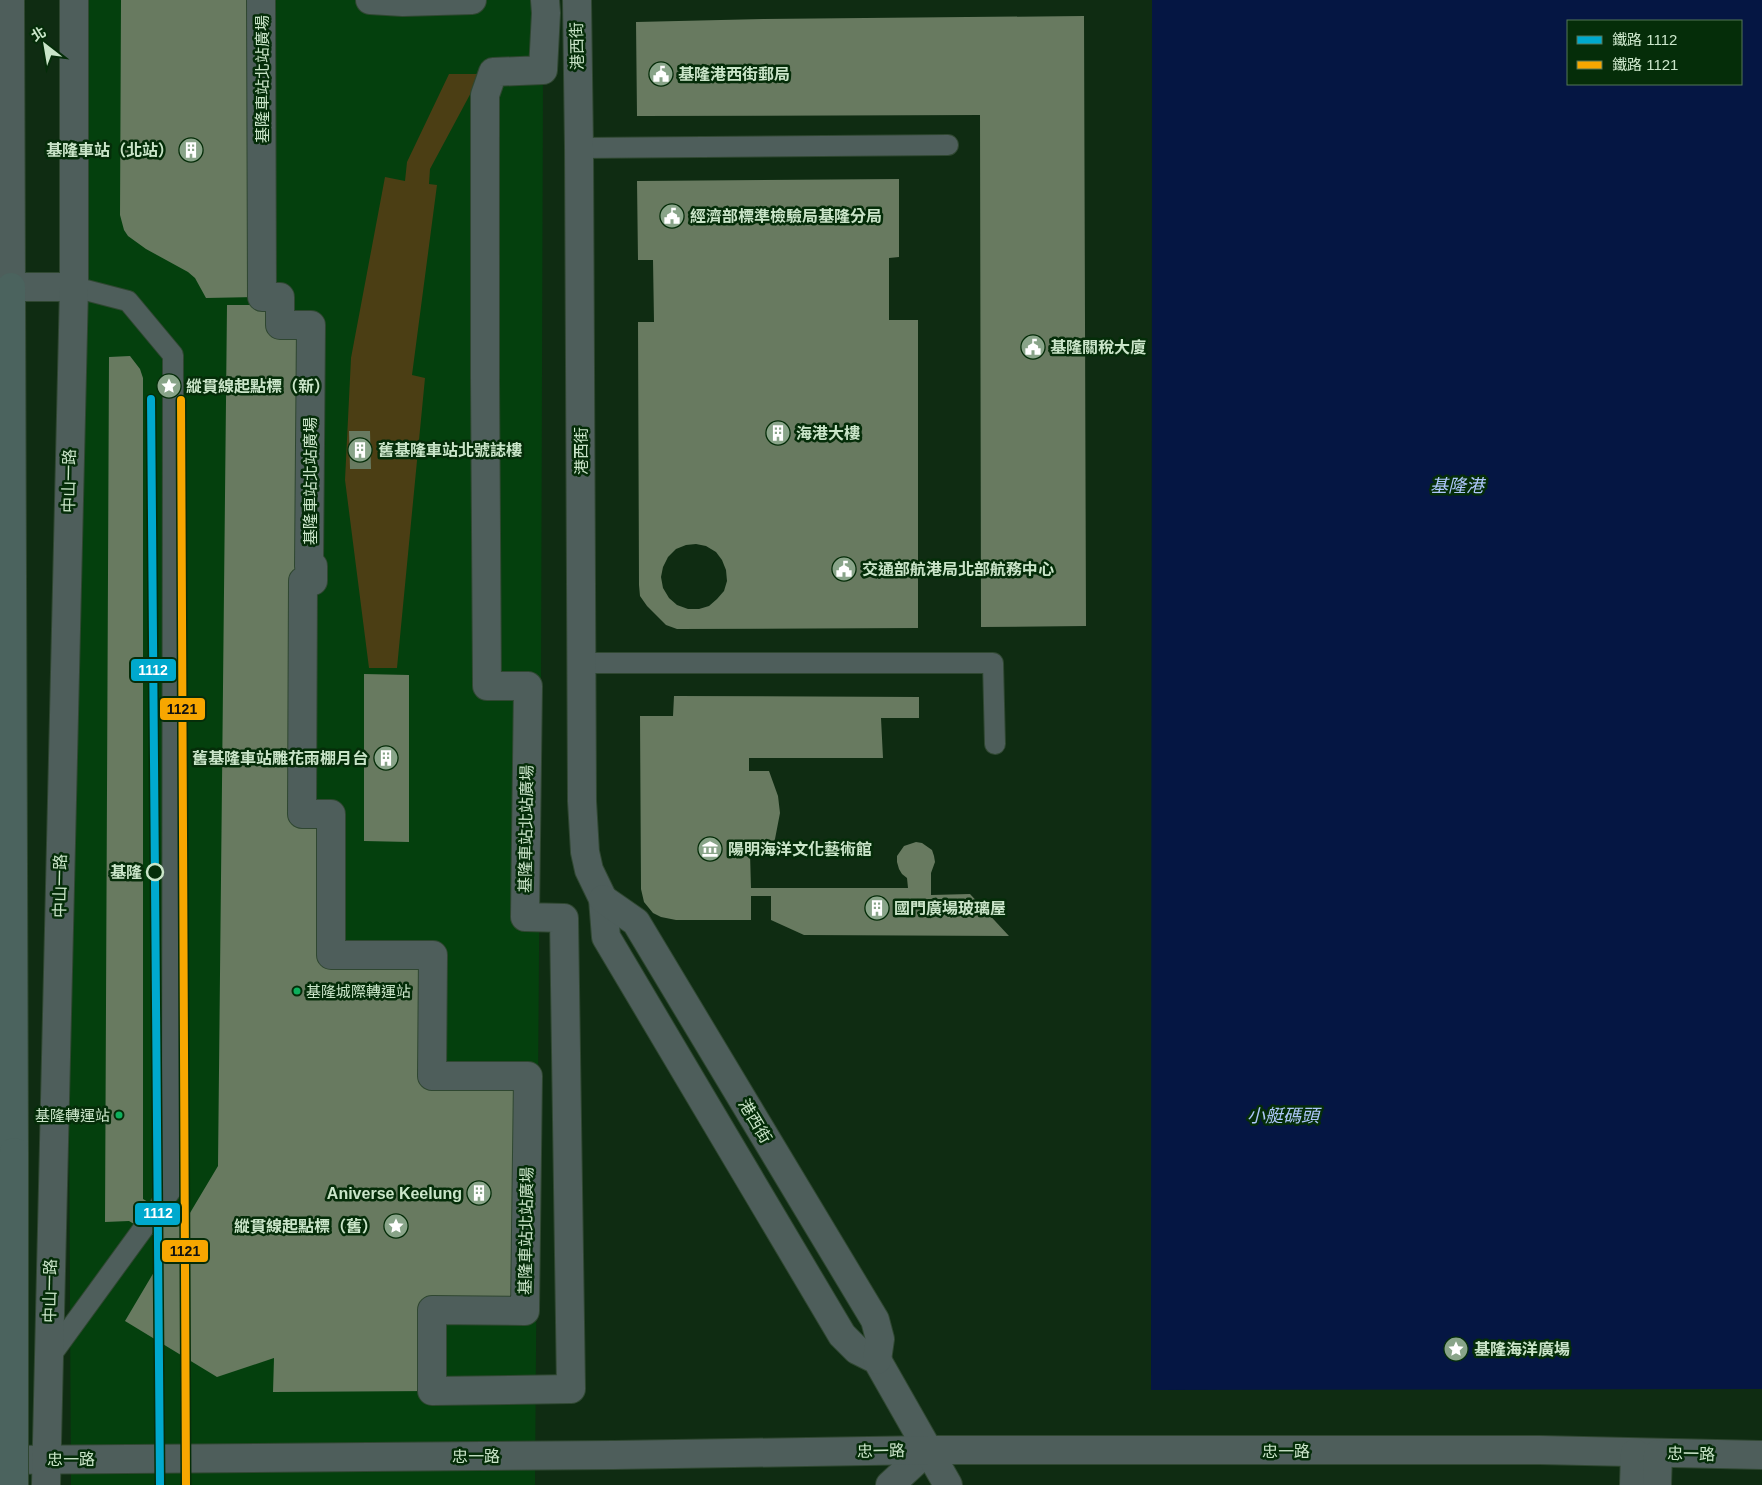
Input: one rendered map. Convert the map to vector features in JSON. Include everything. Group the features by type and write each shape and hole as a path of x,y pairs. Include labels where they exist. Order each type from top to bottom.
{"highway":[{"path":"6,286 14,1152 14,1485"}],"street":[{"path":"10,0 6,286 74,287"},
{"name":"中山一路","path":"46,1472 74,287 74,0"},
{"name":"基隆車站北站廣場","path":"261,0 262,297 280,297 280,325 311,325 309,566 313,566 313,581 303,581 302,814 331,814 330,955 433,955 432,1076 528,1076 525,1311 432,1310 432,1391 571,1389 564,918 525,918 528,686 487,686 485,94 494,72 543,70 545,0"},
{"path":"370,0 403,2 472,0"},
{"name":"港西街","path":"577,0 584,834 589,870 602,899 636,922 875,1320 880,1339 877,1360 948,1485"},
{"path":"890,1485 928,1450"},
{"name":"忠一路","path":"0,1460 46,1472 604,1455 928,1450 1540,1450 1762,1455"},
{"path":"1634,1485 1646,1453"},
{"path":"1646,1453 1657,1485"}],"lane":[{"path":"579,148 948,145"},
{"path":"49,1358 172,1189 173,355 128,301 74,287"},
{"path":"582,663 993,663 995,744"}],"shaded area":[{"path":"63,0 545,0 543,70 535,1485 71,1485"},
{"path":"449,74 481,74 430,169 429,184 437,185 412,375 425,378 397,668 369,668 345,480 351,358 385,177 405,181 407,162"}],"water":[{"name":"基隆港","path":"1152,0 1762,0 1762,1389 1151,1390"}],"pier":[{"path":"1149,0 1152,0 1151,745 1149,745"}],"building":[{"name":"基隆車站（北站）","path":"121,0 261,0 262,297 206,298 195,278 188,272 146,249 128,236 124,230 120,215"},
{"name":"基隆關稅大廈","path":"1084,16 1086,626 981,627 980,115 637,116 636,22"},
{"name":"海港大樓","path":"899,179 899,257 889,258 889,320 918,320 918,628 677,629 666,625 640,596 638,322 654,322 653,260 638,260 637,181","holes":["686,545 706,546 716,552 722,560 726,570 727,581 724,591 709,606 699,609 688,609 677,605 669,598 663,588 661,577 663,567 668,557 676,549"]},
{"name":"基隆城際轉運站","path":"227,305 280,305 311,325 302,814 331,814 331,955 433,955 432,1076 528,1076 525,1311 432,1310 432,1391 273,1392 274,1358 217,1377 125,1321 170,1245 129,1221 105,1222 109,357 130,356 140,369 143,378 143,1199 184,1223 218,1166"},
{"name":"舊基隆車站北號誌樓","path":"349,431 370,431 371,469 350,469"},
{"name":"舊基隆車站雕花雨棚月台","path":"364,674 409,675 409,842 364,841"},
{"path":"674,696 919,697 919,718 881,718 883,758 749,758 749,771 769,771 778,796 780,813 775,839 768,853 750,853 751,888 908,888 907,878 899,869 897,856 904,846 916,842 922,843 932,850 934,856 935,862 931,873 931,895 970,894 1009,936 804,935 771,920 771,896 751,896 751,920 676,920 653,913 644,902 641,889 640,716 673,716"}],"rail line":[{"name":"1112","path":"151,399 160,1485"},
{"name":"1121","path":"181,400 186,1485"}],"place":[{"name":"基隆港西街郵局","path":"661,74"},
{"name":"基隆車站（北站）","path":"191,150"},
{"name":"經濟部標準檢驗局基隆分局","path":"672,216"},
{"name":"基隆關稅大廈","path":"1033,347"},
{"name":"縱貫線起點標（新）","path":"169,386"},
{"name":"海港大樓","path":"778,433"},
{"name":"舊基隆車站北號誌樓","path":"360,450"},
{"name":"交通部航港局北部航務中心","path":"844,569"},
{"name":"舊基隆車站雕花雨棚月台","path":"386,758"},
{"name":"陽明海洋文化藝術館","path":"710,849"},
{"name":"基隆","path":"155,872"},
{"name":"國門廣場玻璃屋","path":"877,908"},
{"name":"基隆城際轉運站","path":"297,991"},
{"name":"基隆轉運站","path":"119,1115"},
{"name":"Aniverse Keelung","path":"479,1193"},
{"name":"縱貫線起點標（舊）","path":"396,1226"},
{"name":"基隆海洋廣場","path":"1456,1349"}],"water label":[{"name":"小艇碼頭","path":"1283,1116"}]}
